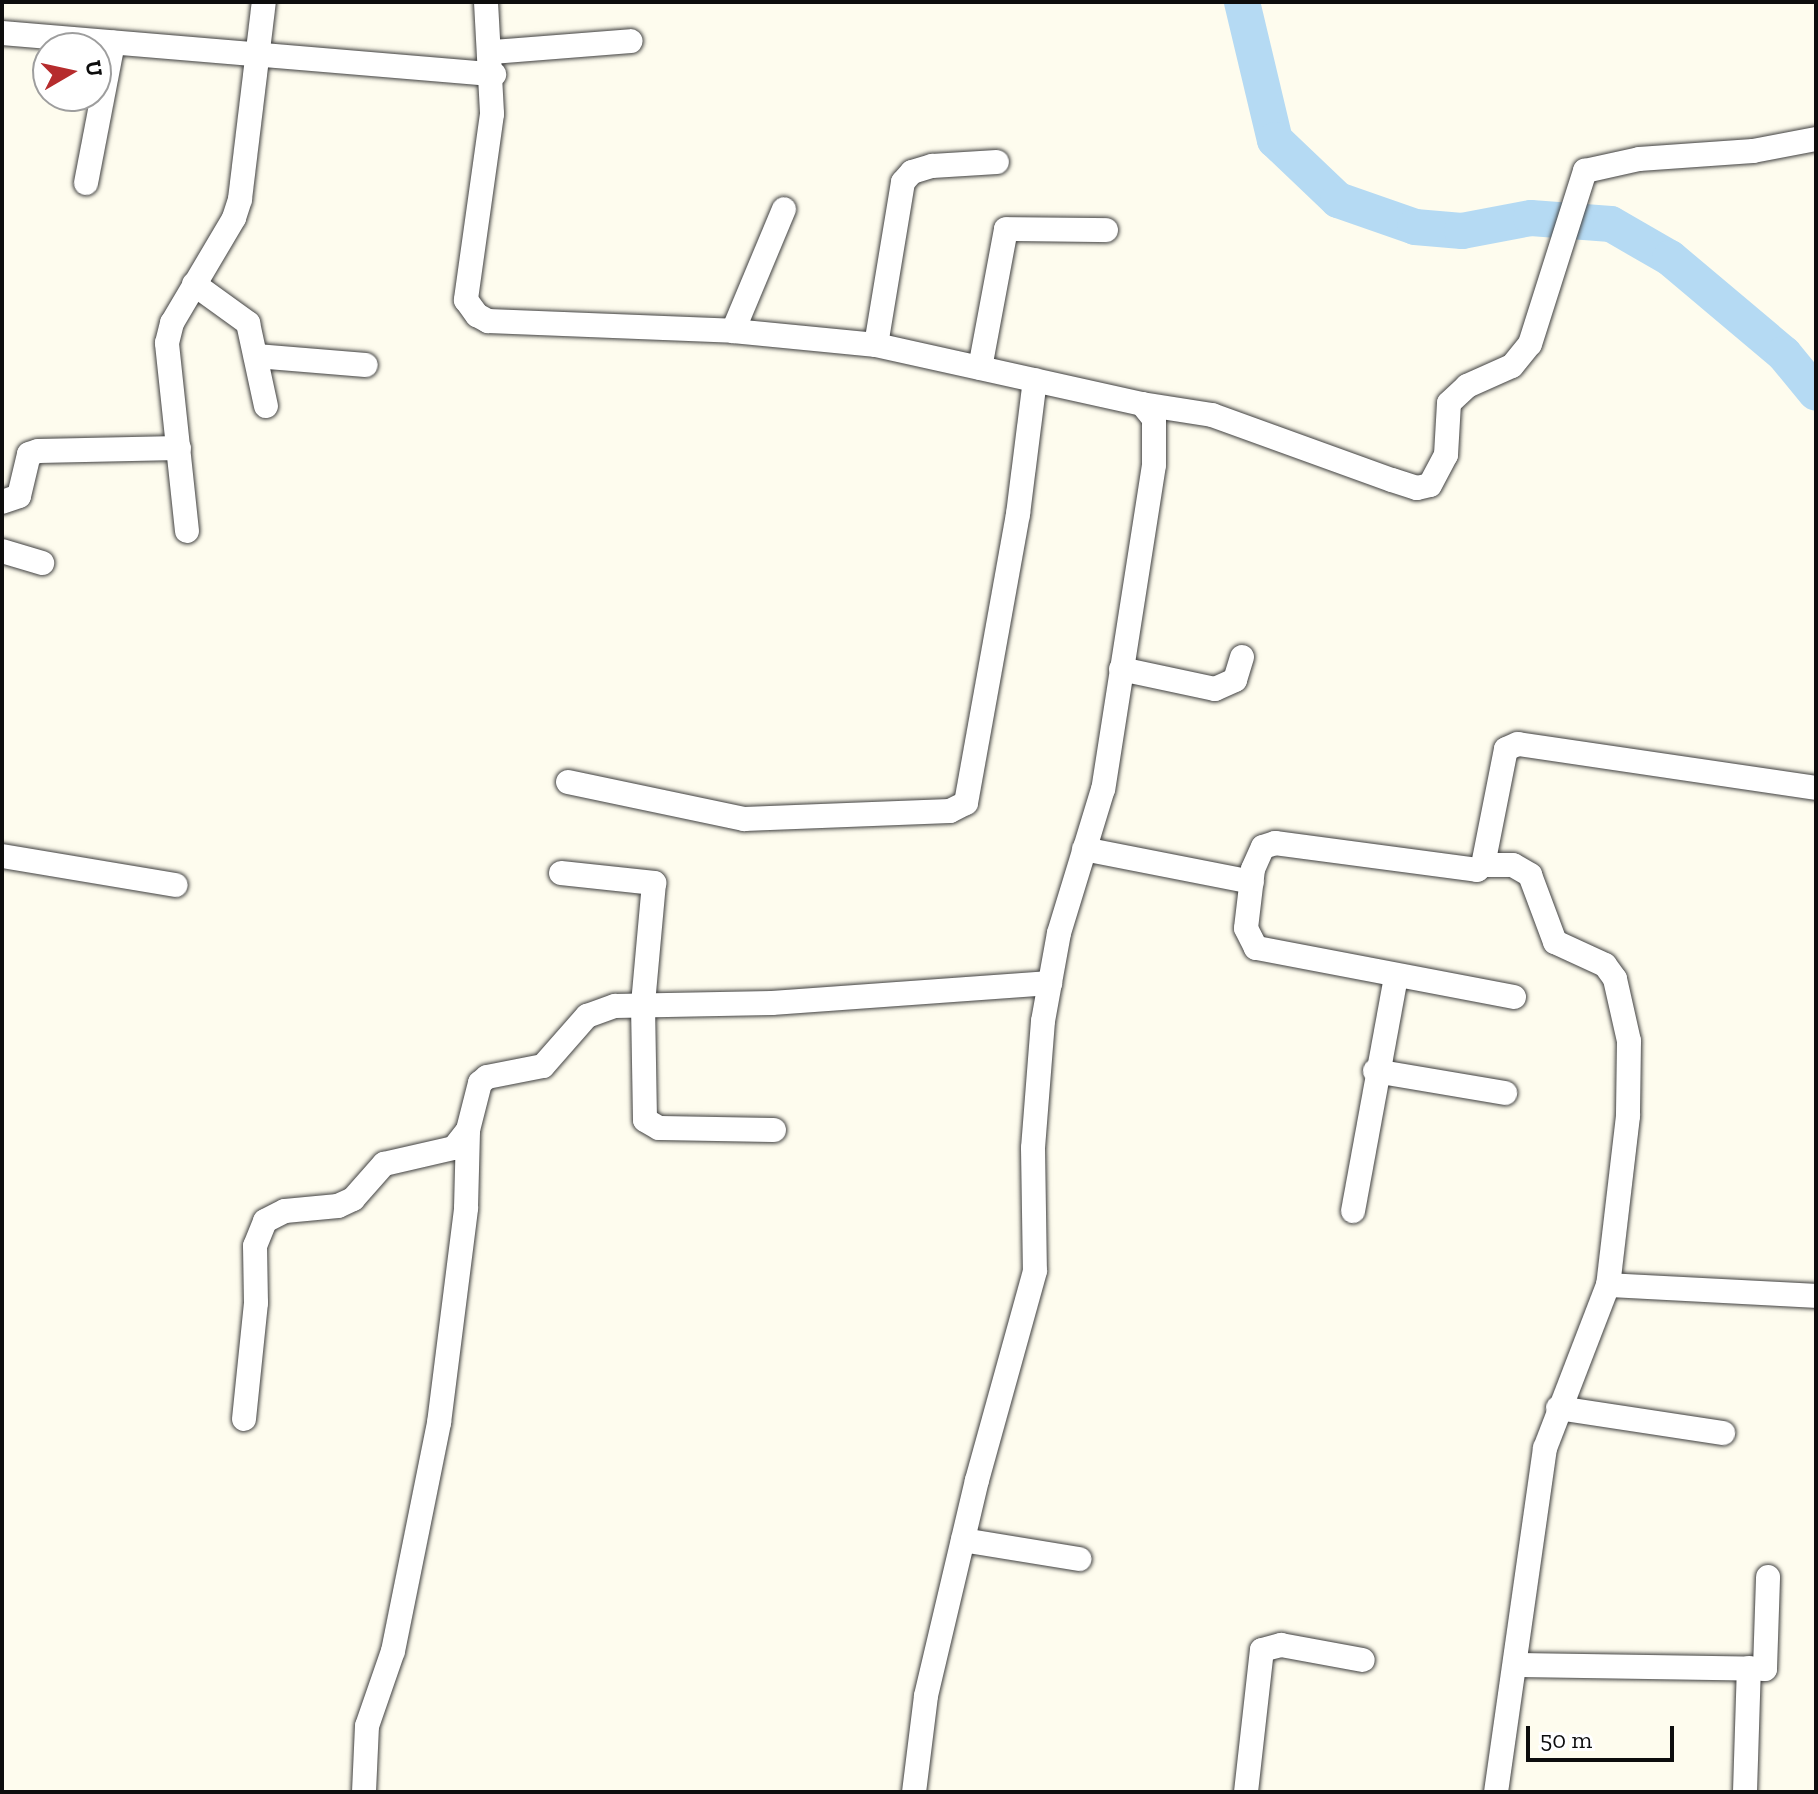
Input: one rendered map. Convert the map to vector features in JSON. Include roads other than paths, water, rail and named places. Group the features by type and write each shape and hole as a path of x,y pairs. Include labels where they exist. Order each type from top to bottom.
{"street":[{"path":"187,531 167,343 194,284 234,218 240,199 264,2"},
{"path":"486,2 493,63 466,300 471,310 488,321 733,331 876,345 1142,404 1212,415 1405,484 1430,485 1446,455 1449,403 1467,386 1523,357 1548,286 1579,176 1639,159 1753,151 1816,139"},
{"path":"2,33 259,53 493,63 631,41"},
{"path":"86,183 113,43"},
{"path":"876,345 903,182 932,166 997,162"},
{"path":"733,331 784,209"},
{"path":"980,368 1006,229 1106,230"},
{"path":"194,284 244,317 266,406"},
{"path":"256,356 366,365"},
{"path":"568,782 744,819 950,811 966,803 1018,514 1035,380"},
{"path":"914,1792 926,1696 963,1540 1035,1271 1033,1148 1050,983 1084,849 1103,789 1157,437 1154,419 1142,404"},
{"path":"2,502 19,496 29,454 38,451 179,448"},
{"path":"2,551 42,563"},
{"path":"1121,669 1215,689 1235,680 1242,657"},
{"path":"1514,997 1256,948 1246,928 1252,882 1267,843 1477,870 1483,865 1511,745 1816,788"},
{"path":"1084,849 1252,882"},
{"path":"2,856 176,885"},
{"path":"1483,865 1513,865 1530,875 1555,942 1605,965 1625,1010 1628,1116 1608,1285 1545,1448 1496,1792"},
{"path":"561,873 654,883 643,1005 645,1120 659,1128 774,1130"},
{"path":"1353,1211 1375,1071 1396,977"},
{"path":"244,1419 256,1303 255,1246 265,1221 285,1211 338,1206 353,1199 384,1164 454,1148 468,1130 487,1077 543,1066 587,1016 600,1009 643,1005 772,1003 1050,983"},
{"path":"1375,1071 1505,1093"},
{"path":"364,1792 367,1726 393,1651 439,1423 466,1208 468,1130"},
{"path":"1608,1285 1816,1296"},
{"path":"1558,1408 1723,1433"},
{"path":"963,1540 1079,1559"},
{"path":"1515,1665 1765,1669 1768,1577"},
{"path":"1246,1792 1262,1650 1281,1645 1363,1660"},
{"path":"1745,1792 1749,1668"}],"waterway":[{"path":"1242,2 1275,140 1338,200 1415,227 1462,231 1531,218 1611,224 1670,258 1784,354 1816,393"}]}
